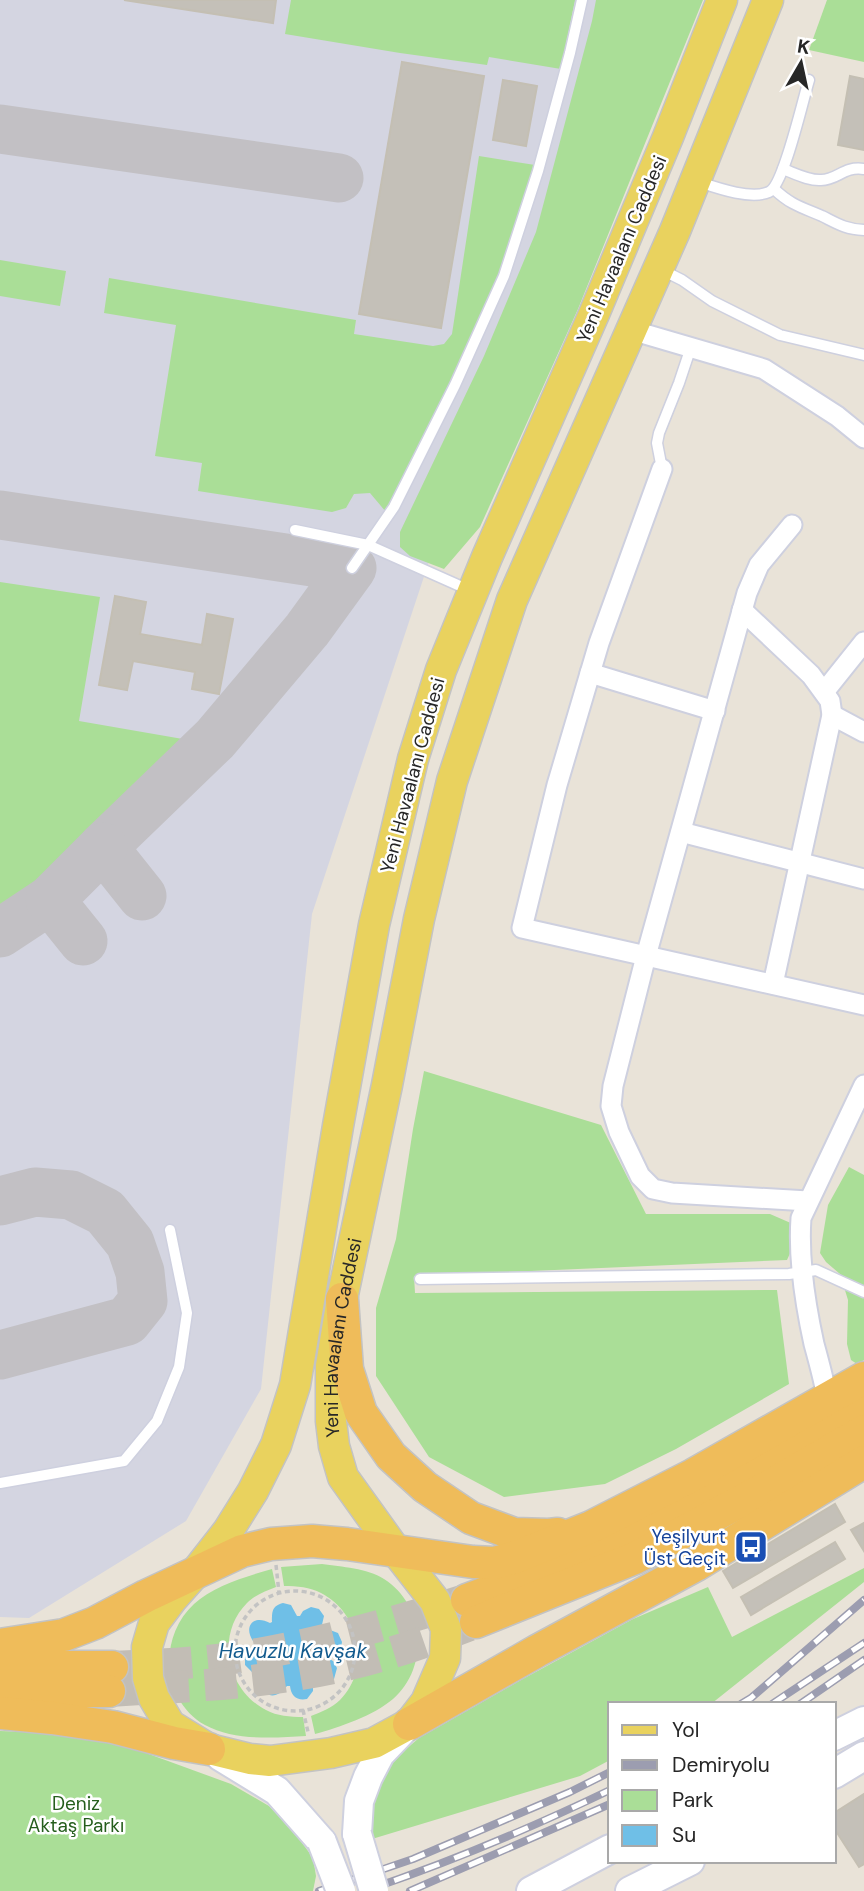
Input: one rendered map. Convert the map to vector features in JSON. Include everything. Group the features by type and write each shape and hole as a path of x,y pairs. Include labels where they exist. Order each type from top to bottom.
{"highway":[{"path":"342,1299 347,1369 361,1413 391,1456 425,1487 471,1518 514,1534 549,1535 591,1527"},
{"path":"0,1645 75,1631 196,1572 243,1552 271,1544 312,1541 347,1544 473,1562 495,1563 516,1557 591,1527 693,1475 864,1378"},
{"path":"864,1404 673,1512 472,1611 635,1558 774,1484 864,1431"},
{"path":"409,1724 696,1565 864,1462"},
{"path":"0,1667 111,1679 0,1691"},
{"path":"0,1713 113,1727 209,1749"}],"main road":[{"name":"Yeni Havaalanı Caddesi","path":"722,0 594,314 473,591 437,682 413,759 374,925 295,1385 286,1418 253,1491 228,1531 154,1623 147,1647 148,1678 154,1698 170,1725 209,1749 270,1761 331,1753 374,1743 409,1724 425,1702 445,1658 446,1629 435,1601 343,1477 334,1446 331,1366 342,1299 419,919 452,782 512,600 658,269 768,0"},
{"path":"668,137 701,167"},
{"path":"594,314 631,330"},
{"path":"836,1736 864,1721"},
{"path":"374,1891 357,1834 359,1801 380,1754 409,1724"},
{"path":"209,1749 277,1791 322,1842 341,1891"},
{"path":"836,1773 864,1756"},
{"path":"531,1891 608,1850"},
{"path":"630,1891 686,1863"}],"street":[{"path":"631,330 764,369 837,416 864,438"},
{"path":"662,469 590,673 557,785 522,928 864,1004"},
{"path":"792,525 759,565 747,593 646,956 613,1086 611,1106 619,1132 640,1176 653,1189 808,1201"},
{"path":"742,610 811,675 830,701 832,715 773,984"},
{"path":"824,692 864,642"},
{"path":"590,673 715,711"},
{"path":"832,715 864,732"},
{"path":"681,832 864,879"},
{"path":"827,1398 802,1271 799,1238 801,1218 864,1086"}],"lane":[{"path":"352,568 394,507 455,385 504,276 538,171 582,0"},
{"path":"701,167 735,192 764,194 774,189 783,169 809,80"},
{"path":"783,169 817,181 852,168 864,169"},
{"path":"774,189 796,206 834,224 864,230"},
{"path":"658,269 682,280 712,301 780,335 864,355"},
{"path":"662,469 657,443 659,433 691,347"},
{"path":"295,530 368,545 473,591"},
{"path":"0,1483 124,1461 157,1421 179,1367 187,1313 170,1230"},
{"path":"420,1279 789,1273 816,1269 864,1292"}],"path":[{"path":"298,1591 318,1595 334,1605 347,1620 354,1639 355,1658 349,1677 337,1693 321,1705 303,1710 285,1710 267,1704 253,1694 242,1680 235,1663 234,1645 239,1627 248,1612 262,1600 279,1593 298,1591"}],"shaded area":[{"path":"0,0 622,0 476,420 312,914 261,1389 186,1521 29,1618 0,1617"}],"green space":[{"path":"291,0 575,0 561,69 489,57 487,65 285,34"},
{"path":"596,0 703,0 578,309 480,527 444,569 410,556 400,547 400,532 484,356 536,232"},
{"path":"827,0 864,0 864,62 809,50"},
{"path":"479,156 535,165 500,275 386,512 370,493 354,494 346,508 332,512 198,491 202,463 155,456 176,325 104,313 109,278 356,320 354,334 433,346 444,344 452,334"},
{"path":"0,260 66,271 60,306 0,296"},
{"path":"0,582 100,597 79,721 200,742 62,867 0,912"},
{"path":"424,1071 601,1125 646,1214 770,1214 793,1224 796,1240 787,1260 414,1276 415,1293 777,1290 789,1384 676,1449 605,1484 504,1497 429,1457 376,1376 376,1308 396,1239"},
{"path":"849,1167 864,1175 864,1360 857,1364 851,1360 847,1344 848,1300 840,1274 820,1253 828,1205"},
{"path":"322,1564 354,1568 384,1579 398,1590 408,1604 418,1637 413,1670 405,1686 393,1699 366,1716 315,1734 311,1716 337,1703 350,1687 356,1673 357,1642 353,1627 334,1602 312,1589 284,1586 281,1567"},
{"path":"864,1568 864,1582 714,1702 608,1702 608,1761 580,1776 372,1839 369,1817 379,1785 392,1761 419,1738 521,1680 633,1619 708,1587 732,1637"},
{"path":"272,1569 276,1587 250,1600 237,1616 231,1630 230,1661 234,1676 253,1701 275,1714 303,1717 306,1736 254,1737 229,1734 205,1725 190,1714 180,1700 170,1667 174,1633 194,1604 211,1592 231,1582"},
{"name":"Deniz Aktaş Parkı","path":"0,1731 78,1734 135,1749 231,1784 269,1806 295,1833 313,1858 316,1876 313,1891 0,1891"}],"water":[{"name":"Havuzlu Kavşak","path":"283,1603 291,1605 297,1616 311,1607 319,1609 324,1616 321,1629 338,1633 342,1642 340,1650 328,1658 337,1668 334,1679 326,1683 315,1680 313,1691 307,1699 295,1697 290,1686 276,1695 269,1695 261,1684 264,1672 252,1672 245,1665 245,1654 257,1647 257,1643 250,1636 250,1626 259,1620 272,1622 273,1610"}],"building":[{"path":"124,0 276,0 273,23"},
{"path":"402,62 484,76 441,328 359,314"},
{"path":"850,76 864,79 864,150 838,145"},
{"path":"503,80 537,86 526,146 493,140"},
{"path":"115,596 146,602 140,634 202,645 207,614 233,619 219,694 192,689 195,672 133,661 127,690 99,685"},
{"path":"835,1504 845,1522 733,1588 723,1571"},
{"path":"864,1523 864,1551 851,1530"},
{"path":"835,1542 845,1559 751,1615 741,1597"},
{"path":"864,1794 864,1864 859,1867 836,1831 836,1812"}],"taxiway":[{"path":"0,129 339,178"},
{"path":"0,515 352,568 307,630 215,739 103,847 142,896"},
{"path":"83,941 50,900 103,847"},
{"path":"0,933 50,900"},
{"path":"0,1201 35,1192 71,1195 105,1212 130,1243 140,1272 143,1301 127,1321 0,1355"}],"tunnel":[{"path":"112,1667 209,1661 270,1652 354,1633 465,1600"},
{"path":"109,1691 229,1683 323,1670 387,1654 470,1625"}],"railway":[{"path":"744,1702 864,1600"},
{"path":"775,1702 864,1643"},
{"path":"803,1702 864,1660"},
{"path":"319,1891 413,1859 608,1773"},
{"path":"364,1891 489,1844 608,1791"},
{"path":"410,1891 608,1805"}],"place":[{"name":"Yeşilyurt Üst Geçit","path":"751,1547"}]}
